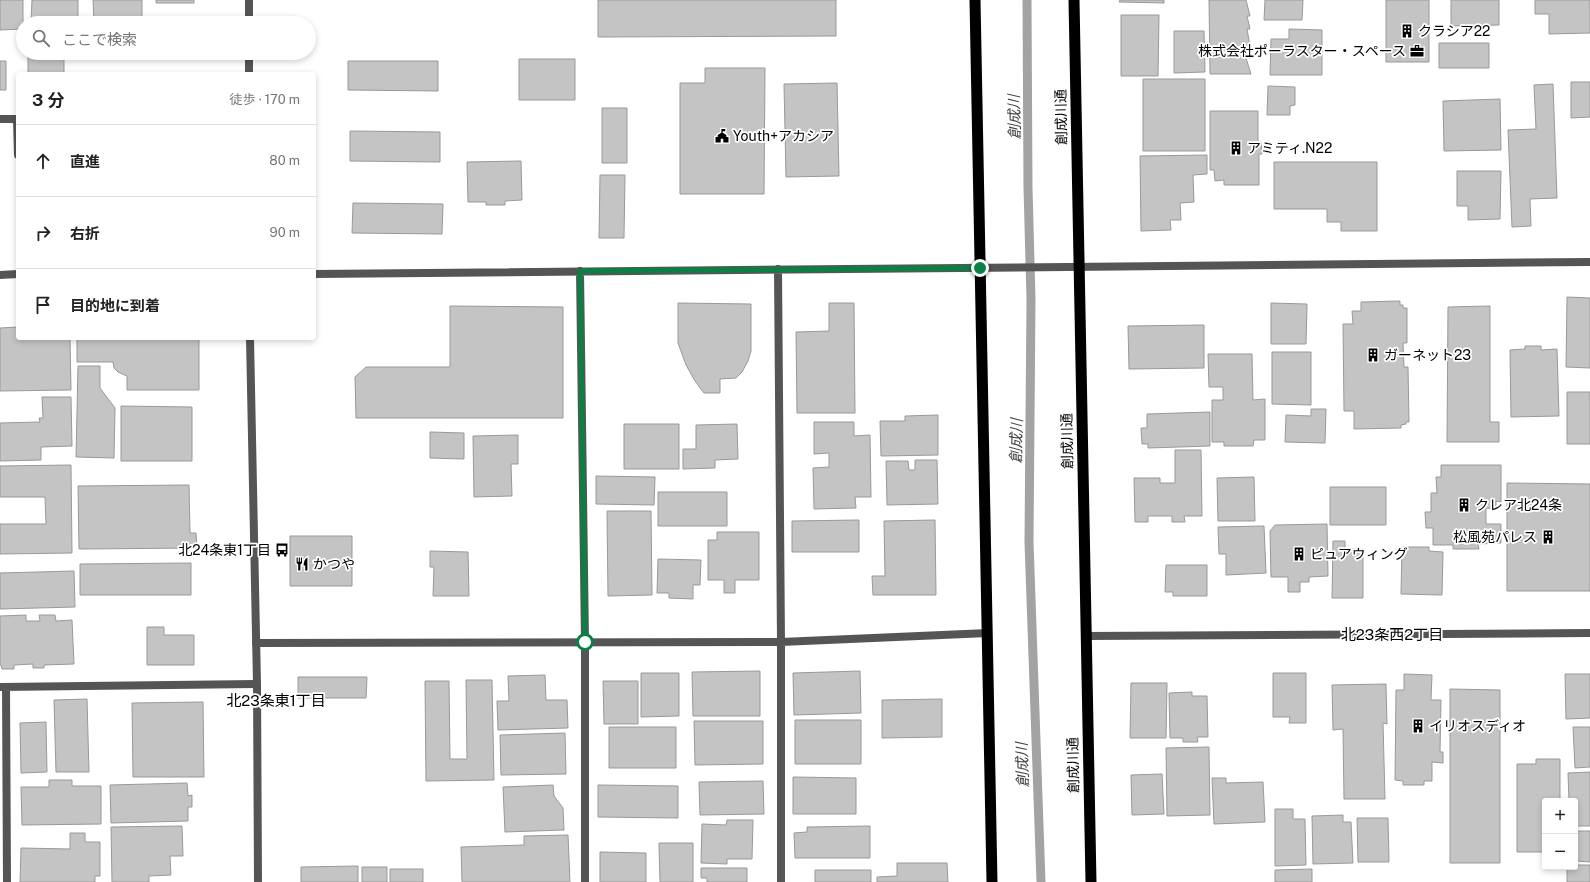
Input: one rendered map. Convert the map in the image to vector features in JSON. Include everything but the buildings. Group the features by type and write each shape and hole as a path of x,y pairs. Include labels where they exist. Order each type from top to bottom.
{"highway":[{"path":"975,0 992,882"},
{"name":"創成川通","path":"1074,0 1091,882"}],"street":[{"path":"249,0 249,16"},
{"path":"249,60 249,72"},
{"path":"0,119 16,119"},
{"path":"316,274 1590,262"},
{"path":"778,269 781,882"},
{"path":"580,271 585,642 585,882"},
{"path":"0,275 16,274"},
{"path":"250,340 257,684 258,882"},
{"path":"256,643 781,642 988,633"},
{"path":"1086,636 1590,633"},
{"path":"7,882 3,687 257,684"}],"waterway":[{"name":"創成川","path":"1027,0 1028,188 1031,299 1029,542 1041,882"}],"place":[{"name":"クラシア22","path":"1407,31"},
{"name":"株式会社ポーラスター・スペース","path":"1417,51"},
{"name":"Youth+アカシア","path":"722,136"},
{"name":"アミティ.N22","path":"1236,148"},
{"name":"ガーネット23","path":"1373,355"},
{"name":"クレア北24条","path":"1464,505"},
{"name":"松風苑パレス","path":"1548,537"},
{"name":"北24条東1丁目","path":"282,550"},
{"name":"ピュアウィング","path":"1299,554"},
{"name":"かつや","path":"302,564"},
{"name":"イリオスディオ","path":"1418,726"}],"district":[{"name":"北23条西2丁目","path":"1392,634"},
{"name":"北23条東1丁目","path":"276,700"}],"route":[{"path":"585,642 580,271 980,268"}]}
